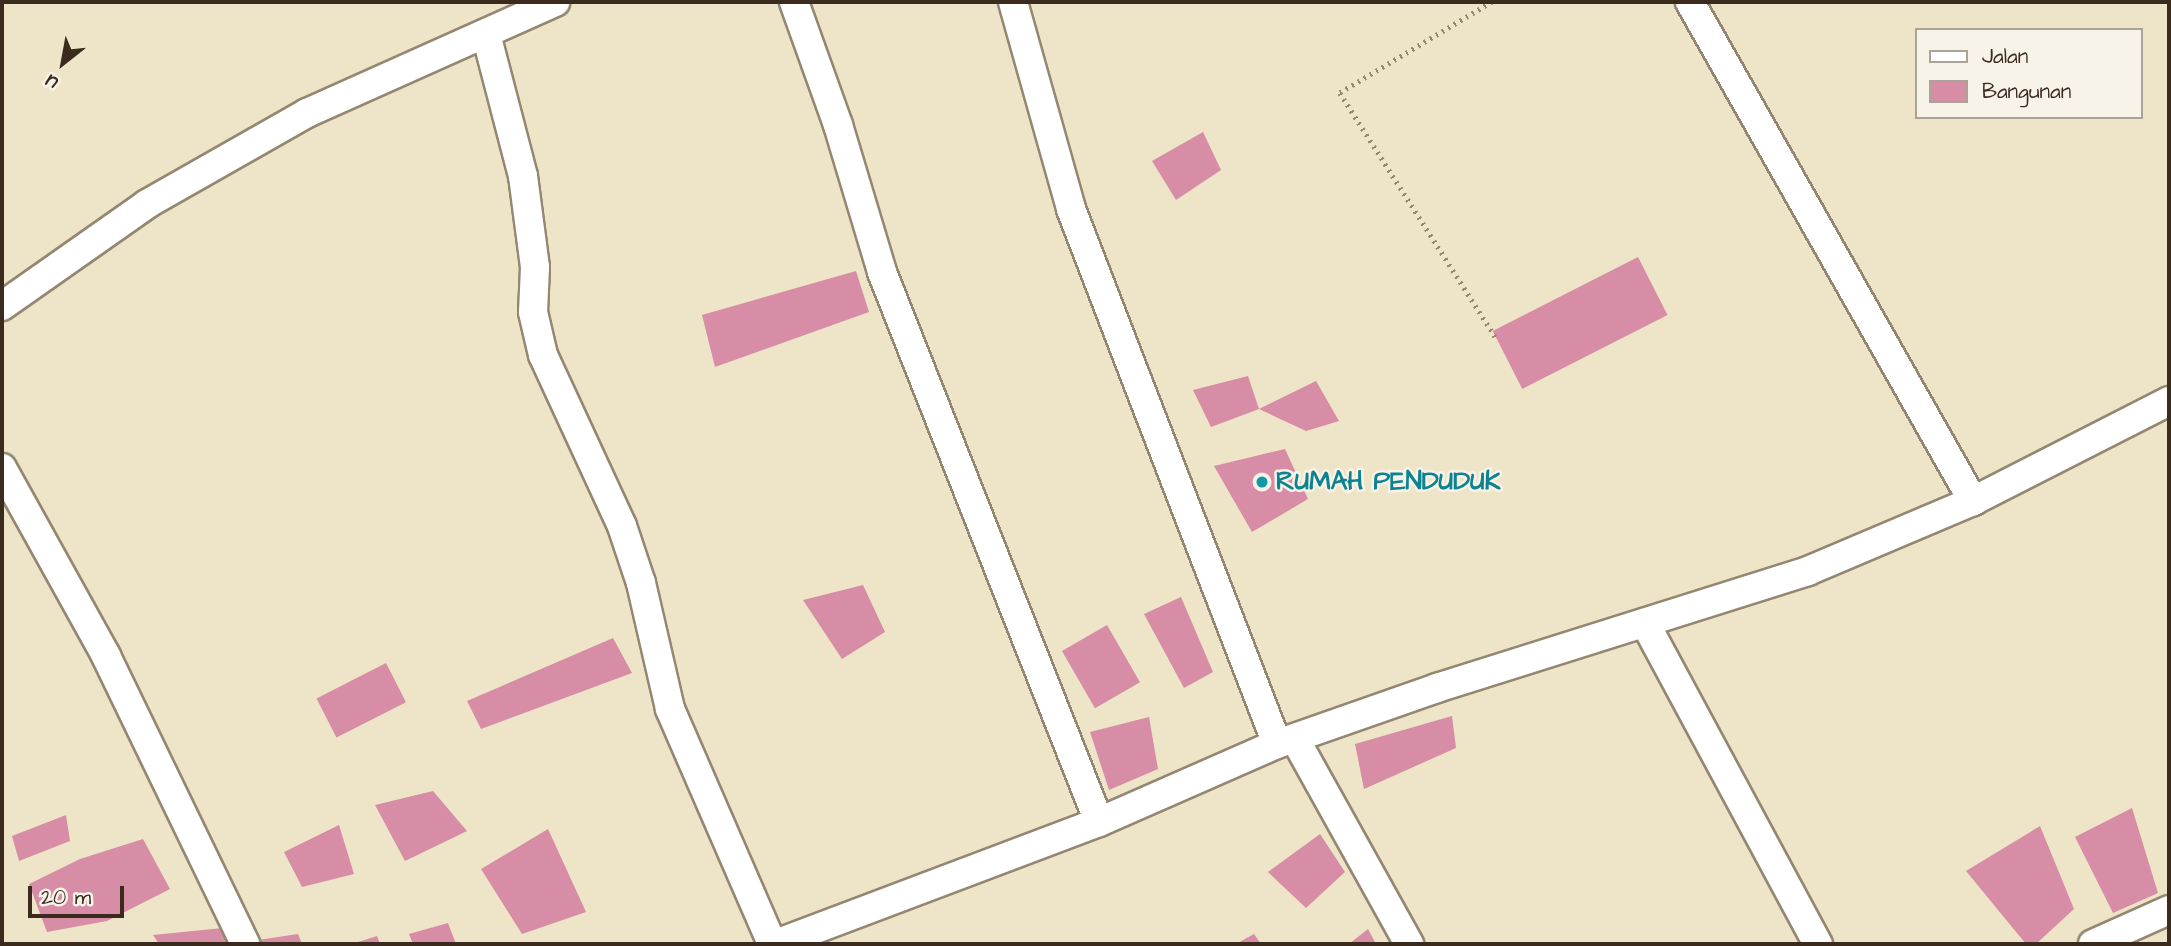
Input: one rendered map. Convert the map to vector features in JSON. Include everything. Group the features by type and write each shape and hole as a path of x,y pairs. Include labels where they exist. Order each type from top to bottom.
{"street":[{"path":"2,306 147,204 307,113 555,2"},
{"path":"794,2 838,125 881,272 1099,822"},
{"path":"1013,2 1071,209 1286,741 1409,944"},
{"path":"1690,2 1973,501"},
{"path":"486,34 523,176 535,267 533,312 543,355 622,526 645,597 670,709 774,944 1099,822 1286,741 1808,572 1973,501 2169,401"},
{"path":"2,468 106,656 244,944"},
{"path":"1644,623 1818,944"},
{"path":"2093,944 2169,910"}],"path":[{"path":"1492,2 1340,93 1498,341"}],"building":[{"path":"1203,132 1221,170 1176,200 1152,161"},
{"path":"1638,257 1668,315 1522,389 1493,331"},
{"path":"856,271 869,312 715,367 702,315"},
{"name":"RUMAH PENDUDUK","path":"1248,376 1259,409 1211,427 1193,390"},
{"name":"RUMAH PENDUDUK","path":"1316,381 1339,421 1306,431 1259,409"},
{"name":"RUMAH PENDUDUK","path":"1285,449 1308,499 1252,532 1214,466"},
{"path":"863,585 885,632 842,659 803,600"},
{"path":"1181,597 1213,672 1184,688 1144,614"},
{"path":"1107,625 1140,682 1095,708 1062,651"},
{"path":"613,638 632,673 481,729 467,701"},
{"path":"386,663 406,702 336,738 317,698"},
{"path":"1452,716 1456,748 1364,789 1355,744"},
{"path":"1149,717 1158,769 1109,790 1090,732"},
{"path":"433,791 467,831 405,861 375,805"},
{"path":"2132,808 2158,893 2113,913 2075,837"},
{"path":"66,815 70,841 19,861 12,836"},
{"path":"339,825 354,874 302,887 284,852"},
{"path":"2040,826 2074,909 2036,944 2026,944 1966,871"},
{"path":"548,829 586,912 522,934 481,869"},
{"path":"1320,834 1345,872 1306,908 1268,872"},
{"path":"143,839 170,889 107,921 47,932 29,884 80,859"},
{"path":"448,923 456,944 413,944 409,934"},
{"path":"223,928 229,944 159,944 153,935"},
{"path":"1368,929 1376,944 1349,944"},
{"path":"298,934 302,944 260,944 258,940"},
{"path":"1254,934 1261,944 1236,944"},
{"path":"377,936 380,944 352,944"}],"place":[{"name":"RUMAH PENDUDUK","path":"1262,482"}]}
